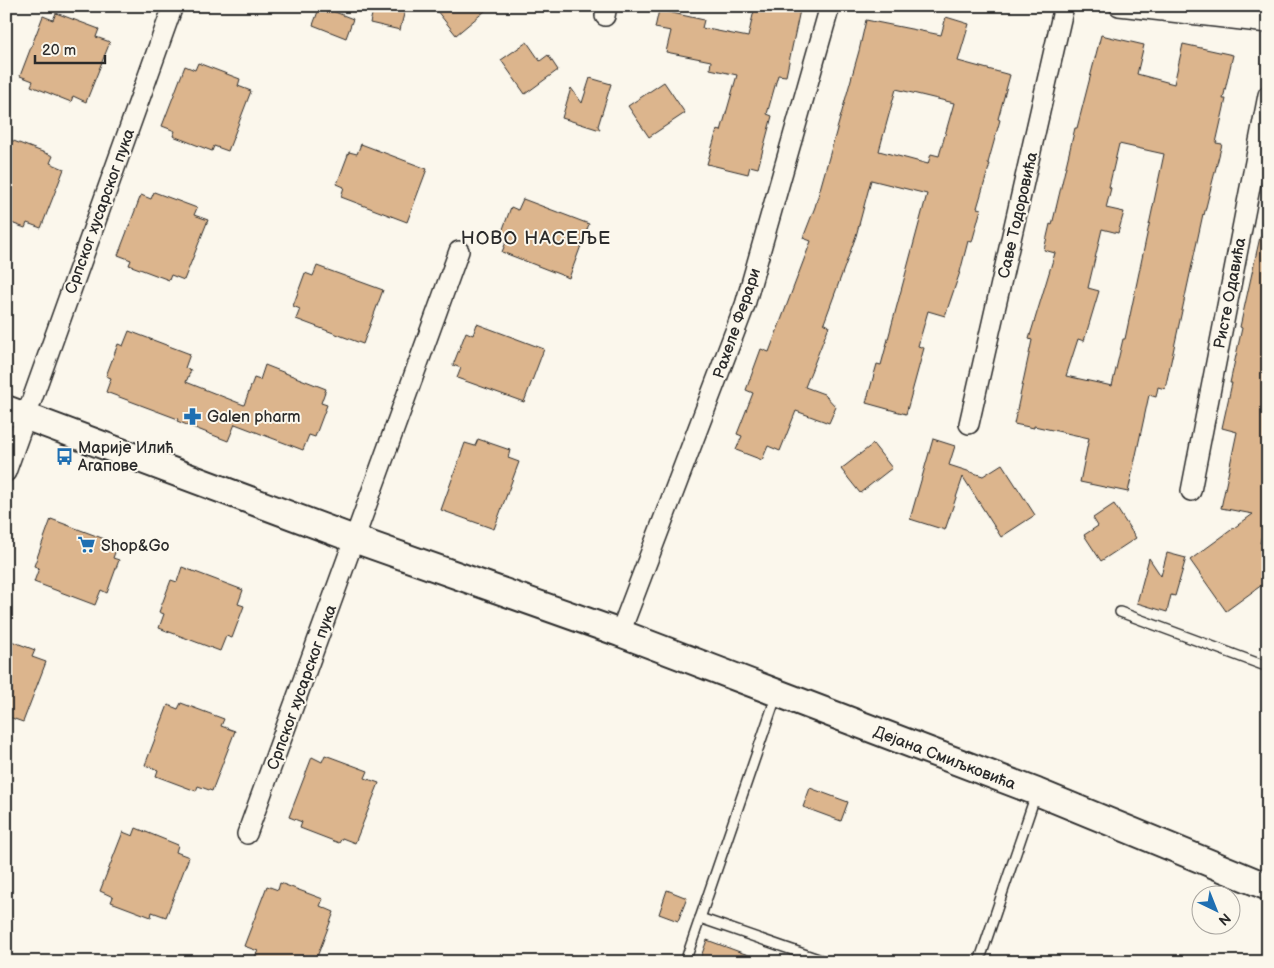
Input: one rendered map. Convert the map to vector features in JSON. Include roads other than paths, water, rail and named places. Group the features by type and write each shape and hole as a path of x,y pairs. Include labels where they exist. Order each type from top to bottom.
{"street":[{"name":"Српског хусарског пука","path":"6,472 16,412 174,6"},
{"name":"Рахеле Ферари","path":"620,633 745,305 830,6"},
{"name":"Саве Тодоровића","path":"969,424 1064,6"},
{"path":"1119,6 1268,22"},
{"name":"Ристе Одавића","path":"1191,491 1268,95"},
{"name":"Српског хусарског пука","path":"247,834 459,251"},
{"path":"16,412 354,539 620,633"},
{"name":"Дејана Смиљковића","path":"620,633 1037,792 1268,887"}],"lane":[{"path":"1120,612 1268,667"},
{"path":"685,962 777,694"},
{"path":"979,962 1037,792"},
{"path":"700,918 827,962"}],"place":[{"name":"Galen pharm","path":"193,416"},
{"name":"Марије Илић Агапове","path":"64,456"},
{"name":"Shop&Go","path":"87,545"}],"district":[{"name":"НОВО НАСЕЉЕ","path":"536,237"}]}
